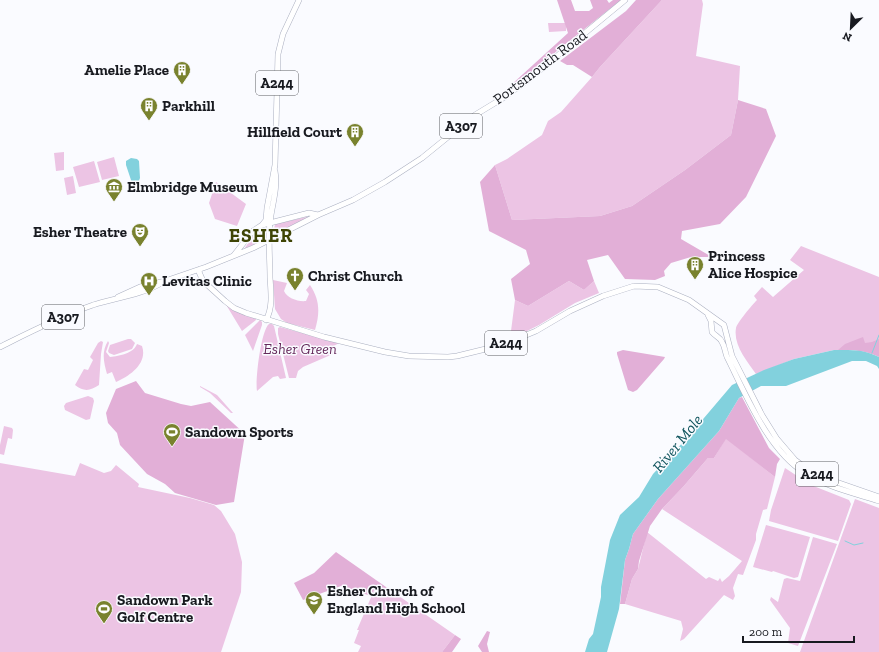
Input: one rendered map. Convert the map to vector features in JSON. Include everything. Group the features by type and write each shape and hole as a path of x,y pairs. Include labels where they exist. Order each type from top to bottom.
{"main road":[{"name":"A244","path":"299,0 283,34 278,54 276,181 270,223 271,295 270,309 266,320 385,352 409,356 448,357 502,345 546,326 570,311 591,301 634,286 658,287 677,294 696,304 708,315 720,322"},
{"name":"Portsmouth Road","path":"318,215 354,199 396,176 437,147 476,115 528,80 625,0"},
{"name":"A244","path":"262,225 266,220 275,170"},
{"name":"A307","path":"232,257 253,231 262,225 309,213 318,215"},
{"name":"A307","path":"0,347 74,312 157,285 165,280 232,257 270,241 318,215"},
{"path":"200,269 199,272 204,281"},
{"path":"190,272 204,281 234,308 266,320"},
{"name":"A244","path":"270,309 272,317 277,323"},
{"path":"259,318 270,309"},
{"path":"708,315 711,320 712,332 718,336 723,335 725,330 724,325 720,322 712,326"},
{"name":"A244","path":"725,330 732,356 741,379"},
{"name":"A244","path":"718,336 723,343 726,354 752,400 764,427 786,458 797,468 821,482 879,501"},
{"name":"A244","path":"752,400 777,439 798,462 812,472 827,479 879,497"}],"green space":[{"path":"662,0 702,0 703,4 696,56 740,66 738,100 731,135 685,170 632,206 600,216 512,220 495,165 507,159 542,135 548,121 561,112"},
{"path":"548,23 566,23 566,31 549,32"},
{"path":"64,152 64,170 56,171 54,153"},
{"path":"114,157 119,176 102,180 97,162"},
{"path":"94,161 100,182 79,187 73,167"},
{"path":"73,176 76,193 67,195 64,178"},
{"path":"216,182 246,204 237,226 215,219 209,203"},
{"path":"311,216 287,229 273,234 275,224"},
{"path":"264,228 267,230 266,239 244,249 254,235"},
{"path":"801,246 879,277 879,345 858,350 834,350 794,359 756,374 739,347 736,328 757,300 754,296 762,287 773,297 804,270 790,260"},
{"path":"273,280 287,283 284,291 285,293 290,298 300,301 306,301 309,294 306,290 310,285 316,296 318,307 318,318 315,330 287,323 281,319 275,309"},
{"path":"569,281 584,290 594,281 599,293 575,303 539,325 513,338 511,331 515,300 528,306"},
{"name":"Esher Green","path":"225,303 256,319 256,320 242,331"},
{"name":"Esher Green","path":"260,320 262,325 253,351 245,335"},
{"name":"Esher Green","path":"269,324 274,326 286,378 280,379 278,376 273,377 257,391 261,345 266,328"},
{"name":"Esher Green","path":"280,327 339,343 332,347 333,354 303,367 298,371 296,378 289,378 278,334 278,328"},
{"path":"131,339 135,343 132,349 114,355 109,353 108,351 110,345"},
{"path":"101,341 103,342 99,385 93,389 81,389 75,385 84,369 88,370 93,360 90,357 98,343"},
{"path":"108,341 109,343 106,352 110,357 130,352 137,344 142,346 143,352 140,363 127,376 116,382 112,372 107,374 105,366 104,349"},
{"path":"200,386 217,395 233,413 231,413 210,393"},
{"path":"88,396 93,398 94,401 90,419 86,420 65,410 64,406 66,403"},
{"path":"4,426 12,428 13,430 12,439 8,438 4,455 0,454 0,445"},
{"path":"726,438 775,477 767,509 763,510 756,534 756,540 743,575 738,574 733,588 735,596 733,600 724,595 684,639 680,641 683,629 681,621 625,604 632,579 638,569 647,532 706,579 709,577 718,581 720,578 722,582 742,561 662,509 708,458 714,458"},
{"path":"0,463 75,476 80,463 104,473 111,471 116,465 139,484 138,487 190,498 214,505 221,511 235,534 242,562 241,592 221,652 0,652"},
{"path":"785,468 811,485 849,500 851,504 838,541 769,521 771,510"},
{"path":"855,499 879,508 879,652 800,652"},
{"path":"766,525 810,537 798,577 794,578 773,571 753,567"},
{"path":"813,537 837,544 798,646 788,643 790,628 770,600 771,597 778,602 784,579 787,578 800,581"},
{"path":"375,588 396,594 455,635 442,652 358,652 361,646 354,643 359,630 357,630"}],"shaded area":[{"path":"557,0 571,0 575,11 589,11 593,8 590,0 607,0 609,3 613,0 621,0 537,68 499,96 568,33"},
{"path":"636,0 662,0 592,77 573,65 567,65 560,61 626,11"},
{"path":"738,100 766,109 776,136 746,197 720,224 682,231 681,239 712,257 691,257 671,263 664,271 665,276 655,280 625,279 608,255 587,260 594,281 584,290 569,281 528,306 515,300 511,279 530,264 526,250 489,231 480,182 495,165 512,220 600,216 632,206 685,170 731,135"},
{"path":"863,337 865,343 879,339 879,357 854,350 838,350 845,344"},
{"path":"623,350 665,357 637,390 633,392 628,390 617,354 617,352"},
{"path":"136,381 145,393 181,404 191,406 210,402 245,434 234,502 216,505 175,493 165,484 147,474 120,445 117,433 108,423 106,413 116,389"},
{"path":"742,397 769,448 780,459 777,464 775,477 726,439 714,458 708,458 662,509 650,526 638,569 632,579 625,604 620,604 625,560 633,534 658,499 719,431 739,398"},
{"path":"336,552 396,594 375,588 371,596 341,586 303,600 294,583 314,573"},
{"path":"487,631 490,632 487,644 489,652 482,652 478,646"},
{"path":"455,635 461,639 452,652 442,652"}],"water":[{"path":"131,158 139,161 140,178 136,188 133,186 126,165 126,161"},
{"path":"834,350 857,350 873,354 879,357 879,369 877,366 866,361 852,361 786,386 761,386 739,398 719,431 658,499 633,534 625,560 619,609 607,652 585,652 589,639 593,634 601,597 601,587 610,540 620,515 639,497 653,474 687,438 732,385 764,370 794,359"}],"waterway":[{"path":"872,353 879,335"},
{"path":"845,541 854,545 863,543"}],"place":[{"name":"Amelie Place","path":"182,85"},
{"name":"Parkhill","path":"149,121"},
{"name":"Hillfield Court","path":"355,147"},
{"name":"Elmbridge Museum","path":"114,202"},
{"name":"Esher Theatre","path":"140,247"},
{"name":"Princess Alice Hospice","path":"695,280"},
{"name":"Christ Church","path":"295,291"},
{"name":"Levitas Clinic","path":"149,296"},
{"name":"Sandown Sports","path":"172,447"},
{"name":"Esher Church of England High School","path":"314,615"},
{"name":"Sandown Park Golf Centre","path":"104,624"}],"district":[{"name":"ESHER","path":"261,235"}],"water label":[{"name":"River Mole","path":"677,443"}]}
